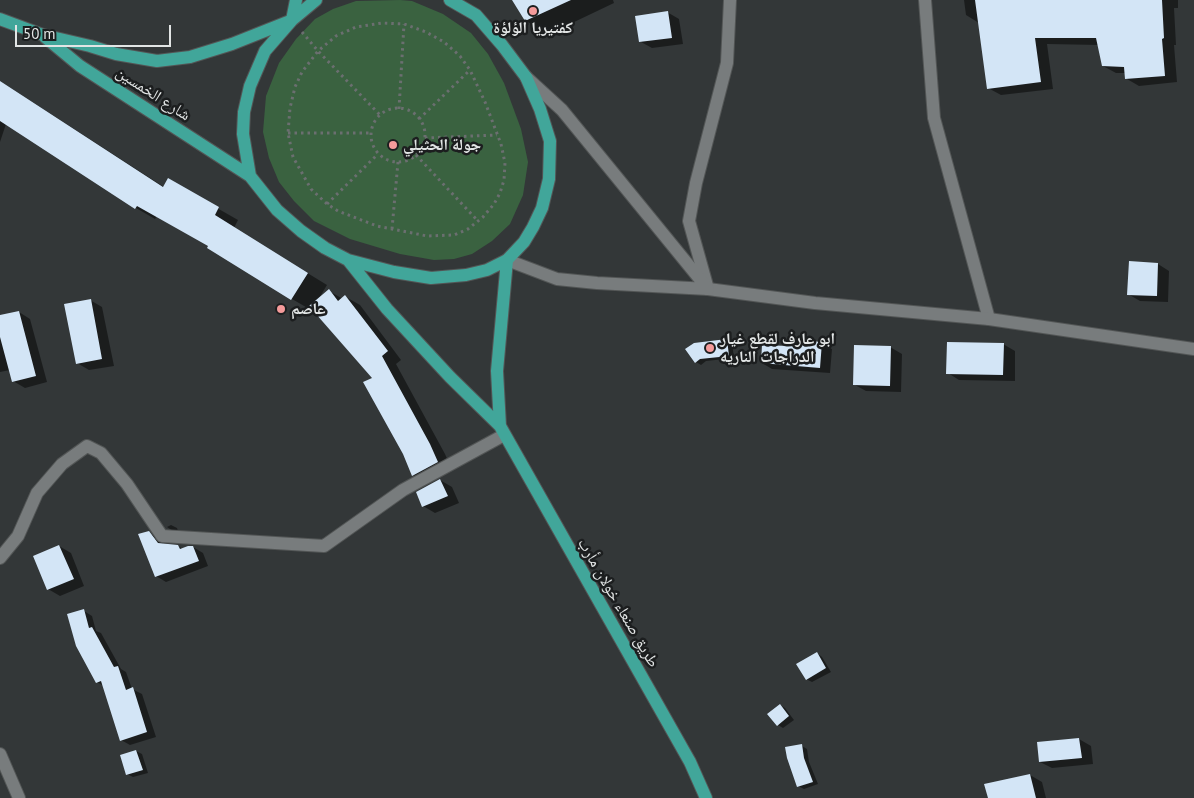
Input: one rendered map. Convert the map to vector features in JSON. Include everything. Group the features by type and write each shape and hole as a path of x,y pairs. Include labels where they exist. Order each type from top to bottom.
{"main road":[{"path":"292,20 296,0"},
{"path":"316,0 292,20 266,51 250,86 244,112 243,134 250,176 277,210 300,231 325,248 348,260 394,272 431,278 466,275 487,270 507,260 524,242 533,227 542,208 550,178 550,141 540,109 526,77 476,15 468,0"},
{"path":"450,0 476,15"},
{"name":"شارع الخمسين","path":"0,19 42,35 116,54 157,61 198,54 232,44 292,20"},
{"name":"شارع الخمسين","path":"42,35 80,66 250,176"},
{"path":"348,260 388,309 450,377 502,430"},
{"path":"502,430 497,371 507,260"},
{"name":"طريق صنعاء خولان مأرب","path":"502,430 690,762 706,798"}],"street":[{"path":"708,289 689,221 696,183 727,63 730,0"},
{"path":"925,0 934,118 989,319"},
{"path":"526,77 562,110 708,289"},
{"path":"507,260 557,278 597,283 708,289 814,303 989,319 1194,349"},
{"path":"0,558 18,536 37,493 62,464 87,446 101,453 127,484 162,536 324,546 404,490 502,430"},
{"path":"0,754 19,798"}],"path":[{"path":"292,20 318,51 380,115"},
{"path":"382,23 404,24 426,32 444,42 460,56 470,70 485,102 497,134 504,163 504,180 494,204 468,229 454,235 427,236 377,226 346,214 327,204 311,189 293,157 288,133 290,108 295,87 302,72 318,51 336,36 356,27 382,23"},
{"path":"399,109 404,24"},
{"path":"419,118 470,70"},
{"path":"399,109 406,110 419,118 424,129 425,138 422,147 416,155 410,159 398,162 385,159 378,154 374,146 372,133 375,122 380,115 388,110 399,109"},
{"path":"288,133 372,133"},
{"path":"425,138 497,134"},
{"path":"327,204 378,154"},
{"path":"416,155 478,221"},
{"path":"392,229 398,162"}],"green space":[{"path":"356,1 412,1 443,14 471,33 488,54 504,83 521,129 528,162 523,195 510,224 492,241 472,254 454,259 434,260 400,254 350,239 314,221 294,201 279,182 269,158 263,132 266,96 279,63 296,39 315,19 333,9"}],"building":[{"name":"كفتيريا الؤلؤة","path":"512,0 571,0 525,21"},
{"path":"975,0 1162,0 1164,38 1162,39 1165,76 1125,79 1124,67 1102,66 1096,38 1035,38 1041,82 987,89"},
{"path":"668,11 672,38 639,42 635,16"},
{"path":"0,81 163,187 168,178 219,207 215,215 308,273 291,300 207,248 208,246 137,206 135,209 0,121"},
{"path":"1129,261 1158,263 1157,296 1127,295"},
{"path":"329,289 338,301 345,295 388,351 382,356 438,462 412,476 403,454 363,382 372,378 309,306"},
{"path":"91,299 102,359 76,364 64,304"},
{"path":"19,311 36,376 12,382 0,337 0,315"},
{"path":"727,339 729,356 700,359 695,363 685,349 694,343"},
{"path":"789,339 822,342 820,368 761,363 762,345 788,346"},
{"path":"947,342 1004,343 1003,375 946,374"},
{"path":"854,345 891,346 890,386 853,385"},
{"path":"440,479 448,496 422,507 416,492"},
{"path":"149,531 158,543 178,545 180,549 193,546 199,561 155,577 138,534"},
{"path":"59,545 74,579 47,590 33,556"},
{"path":"84,609 89,628 92,627 114,667 118,666 126,690 133,687 147,732 120,741 101,681 96,683 76,646 67,614"},
{"path":"817,652 826,668 806,680 796,664"},
{"path":"780,704 789,716 777,726 767,714"},
{"path":"1079,738 1082,758 1039,762 1037,742"},
{"path":"802,744 804,758 813,782 797,787 785,747"},
{"path":"136,750 143,770 126,775 120,755"},
{"path":"1030,774 1036,798 988,798 984,784"}],"place":[{"name":"كفتيريا الؤلؤة","path":"533,11"},
{"name":"جولة الحثيلي","path":"393,145"},
{"name":"عاصم","path":"281,309"},
{"name":"ابو عارف لقطع غيار الدراجات الناريه","path":"710,348"}]}
